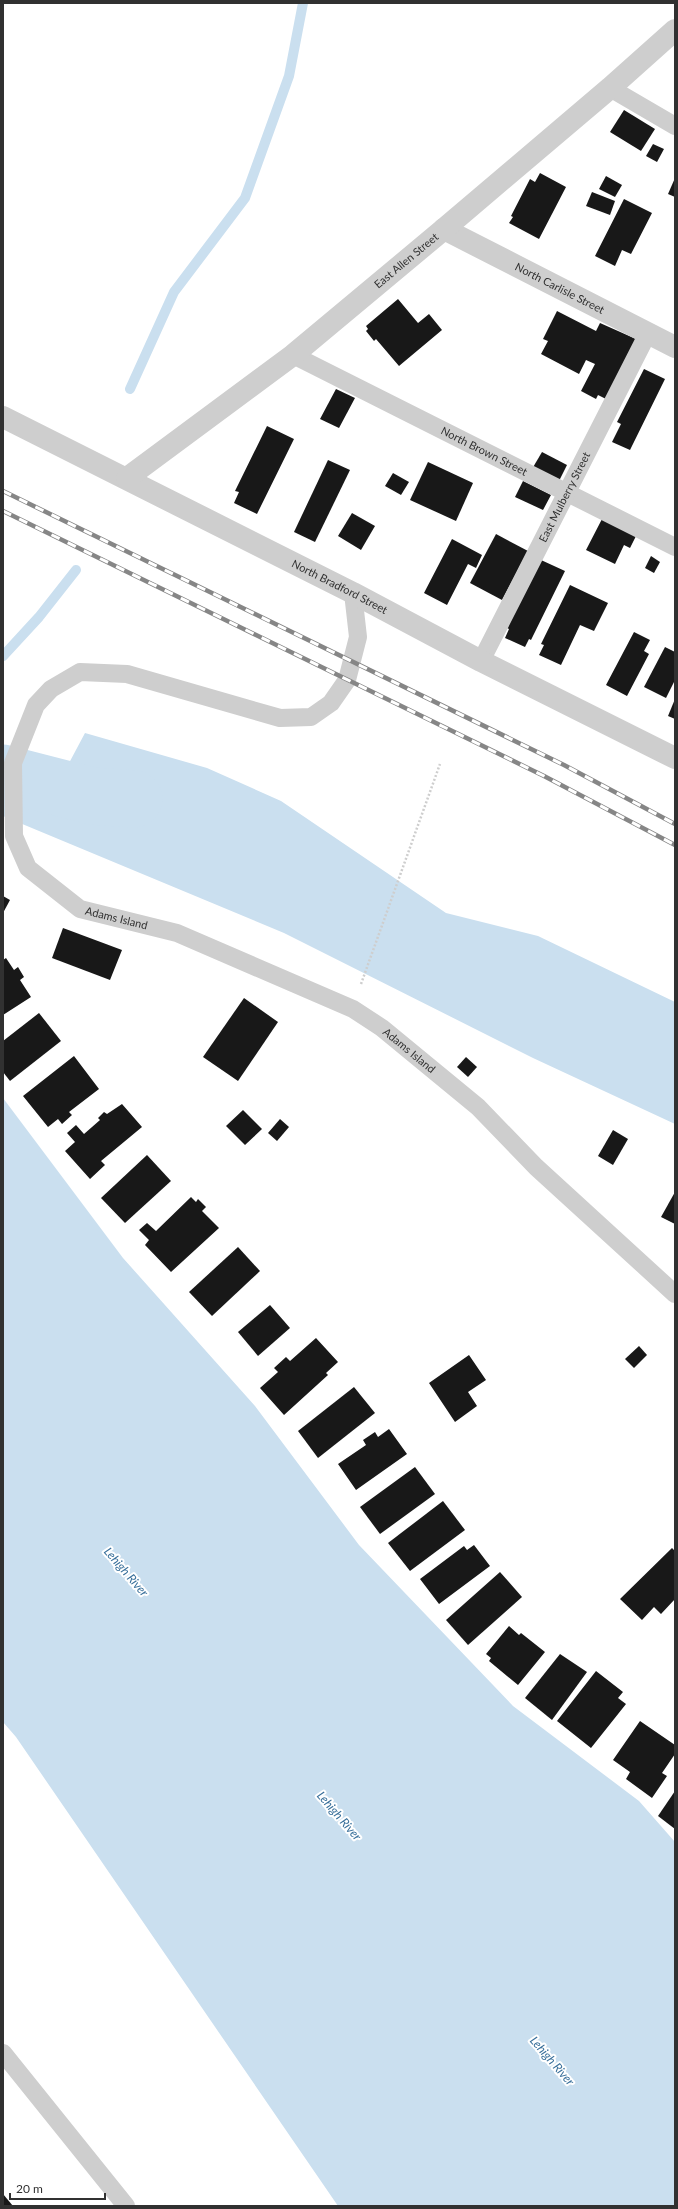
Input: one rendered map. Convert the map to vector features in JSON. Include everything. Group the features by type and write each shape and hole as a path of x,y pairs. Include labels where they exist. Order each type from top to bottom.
{"street":[{"name":"East Allen Street","path":"127,478 293,355 610,88 675,30"},
{"name":"North Carlisle Street","path":"444,229 675,347"},
{"name":"North Bradford Street","path":"3,417 127,478 353,593 481,661 675,758"}],"lane":[{"path":"610,88 675,126"},
{"name":"East Mulberry Street","path":"481,661 648,333"},
{"name":"North Brown Street","path":"293,355 675,547"},
{"name":"Adams Island","path":"353,593 358,637 347,680 331,703 311,717 280,718 127,674 80,672 51,689 36,705 13,763 14,836 28,868 80,909 177,933 353,1009 382,1028 478,1107 536,1167 675,1294"},
{"path":"3,2053 126,2206"}],"path":[{"path":"363,976 440,764"}],"water":[{"path":"85,733 207,768 281,801 446,913 538,936 675,1002 675,1124 533,1058 284,933 3,816 3,768 52,795"},
{"name":"Lehigh River","path":"3,1098 123,1258 255,1406 359,1545 513,1706 639,1801 675,1842 675,2206 338,2206 16,1737 3,1722"}],"building":[{"path":"624,110 655,129 641,151 610,132"},
{"path":"653,144 664,149 657,162 646,156"},
{"path":"540,173 566,187 539,239 509,223 513,217 511,216 530,179 535,182"},
{"path":"606,176 622,185 615,197 599,189"},
{"path":"675,178 675,197 668,194"},
{"path":"592,192 615,201 610,215 586,206"},
{"path":"624,199 652,213 631,254 622,250 615,266 595,256"},
{"path":"398,299 418,323 429,314 442,330 399,366 376,339 374,341 366,331 368,329 366,326"},
{"path":"557,311 596,331 600,323 636,339 606,399 598,395 596,399 581,391 595,364 586,360 579,374 541,354 548,341 543,339"},
{"path":"644,369 665,379 630,450 612,442 621,424 617,422"},
{"path":"336,389 355,398 339,428 320,419"},
{"path":"267,426 294,439 257,514 234,503 239,492 235,491"},
{"path":"542,452 567,465 558,483 532,469"},
{"path":"328,460 350,470 315,542 294,532"},
{"path":"428,462 473,483 456,521 410,500"},
{"path":"393,473 409,482 401,495 385,486"},
{"path":"523,481 551,495 543,510 515,497"},
{"path":"352,513 375,526 361,550 338,536"},
{"path":"602,519 636,536 630,548 624,545 615,564 586,550"},
{"path":"496,534 528,551 502,600 470,583"},
{"path":"452,539 482,555 476,568 468,564 447,605 424,593"},
{"path":"651,556 660,562 654,573 645,568"},
{"path":"541,560 565,571 531,640 529,639 525,647 505,638 509,629 507,628"},
{"path":"570,585 608,603 594,631 580,625 561,665 539,655 544,645 541,644"},
{"path":"634,632 650,640 644,651 649,654 627,696 606,685"},
{"path":"665,647 675,652 675,680 666,698 644,687"},
{"path":"675,699 675,719 668,716"},
{"path":"3,896 10,900 3,913"},
{"path":"63,928 122,950 110,980 52,958"},
{"path":"6,958 14,970 18,967 24,977 20,980 31,997 3,1015 3,960"},
{"path":"244,998 278,1022 238,1081 203,1057"},
{"path":"39,1013 61,1041 10,1081 3,1072 3,1041"},
{"path":"74,1056 99,1089 69,1112 72,1115 62,1124 58,1119 48,1127 23,1096"},
{"path":"466,1057 477,1067 468,1077 457,1067"},
{"path":"122,1104 142,1127 101,1161 105,1165 90,1179 65,1151 75,1142 67,1133 76,1125 84,1134 100,1120 98,1118 104,1112 107,1114"},
{"path":"243,1110 262,1129 245,1145 226,1126"},
{"path":"280,1119 289,1127 277,1141 268,1133"},
{"path":"613,1130 628,1139 613,1165 598,1156"},
{"path":"147,1155 171,1181 125,1223 101,1198"},
{"path":"675,1192 675,1224 661,1217"},
{"path":"191,1197 196,1202 198,1199 206,1207 202,1211 219,1228 171,1272 145,1245 149,1240 139,1230 147,1223 156,1231"},
{"path":"238,1247 260,1271 212,1316 189,1292"},
{"path":"270,1305 290,1328 258,1356 238,1332"},
{"path":"316,1338 338,1362 326,1373 328,1375 284,1415 260,1388 278,1372 274,1368 286,1357 290,1361"},
{"path":"639,1346 647,1355 634,1368 625,1359"},
{"path":"469,1355 486,1380 468,1392 477,1406 455,1422 429,1383"},
{"path":"354,1387 375,1413 318,1458 298,1431"},
{"path":"389,1429 407,1454 356,1490 338,1464 366,1445 363,1440 375,1432 378,1437"},
{"path":"415,1467 435,1494 380,1534 360,1507"},
{"path":"443,1501 465,1530 410,1571 388,1543"},
{"path":"474,1545 490,1566 439,1604 420,1579 464,1546 467,1550"},
{"path":"672,1548 675,1551 675,1599 661,1614 654,1607 642,1620 620,1599"},
{"path":"500,1572 522,1597 468,1645 446,1620"},
{"path":"509,1626 519,1635 521,1633 545,1652 518,1685 489,1661 491,1658 486,1654"},
{"path":"560,1654 587,1672 552,1720 525,1698"},
{"path":"596,1671 623,1692 618,1698 626,1704 591,1748 557,1721"},
{"path":"640,1721 675,1745 675,1754 662,1773 667,1776 652,1798 626,1779 630,1772 613,1760"},
{"path":"675,1791 675,1829 658,1816"},
{"path":"3,2194 13,2206 3,2206"}],"waterway":[{"path":"130,389 174,292 245,198 289,76 303,3"},
{"path":"3,656 39,617 76,570"},
{"path":"3,773 92,796 134,799"}],"railway":[{"path":"3,491 564,765 675,824"},
{"path":"3,511 544,776 675,845"}]}
